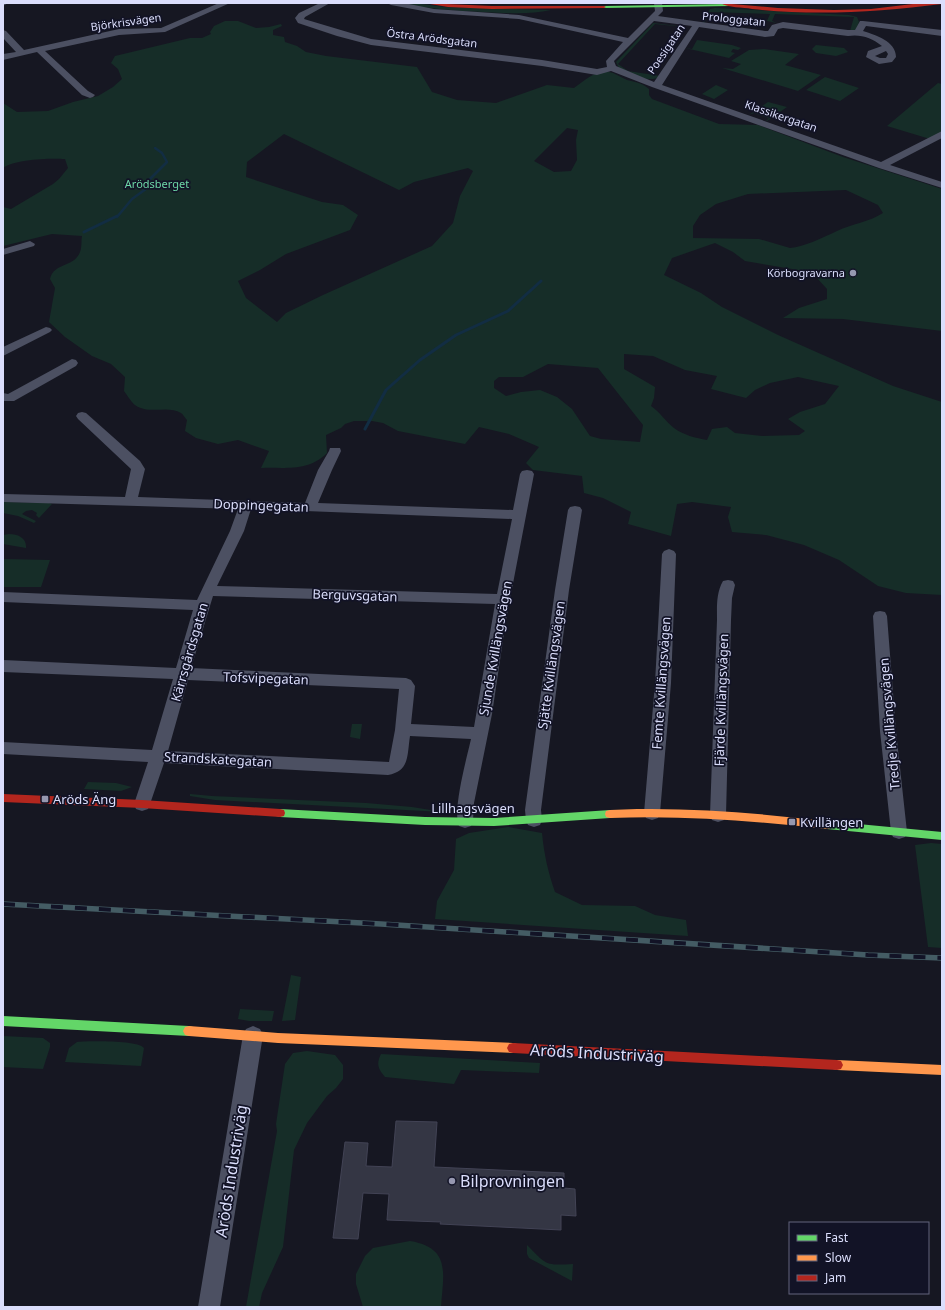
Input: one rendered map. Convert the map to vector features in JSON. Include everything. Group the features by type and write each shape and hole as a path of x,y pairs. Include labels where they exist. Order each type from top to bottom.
{"street":[{"name":"Björkrisvägen","path":"3,57 119,32 162,30 226,3"},
{"name":"Östra Arödsgatan","path":"326,3 299,18 301,21 340,34 371,42 542,62 597,72 612,68"},
{"path":"391,3 434,11 519,17 630,41"},
{"path":"426,3 478,8 561,5 725,4 813,11 861,10 942,3"},
{"path":"484,3 552,3"},
{"path":"612,68 610,61 660,11 659,4"},
{"path":"858,32 863,23 864,16 861,10"},
{"name":"Prologgatan","path":"652,18 696,26 765,34 771,34 775,27 783,25 848,33 858,32 878,39 888,47"},
{"path":"863,23 942,33"},
{"name":"Poesigatan","path":"654,85 660,82 696,26"},
{"path":"3,34 22,53"},
{"path":"39,50 85,93 90,95"},
{"name":"Klassikergatan","path":"612,68 654,85 882,166 942,185"},
{"path":"882,166 942,134"},
{"path":"3,252 30,244"},
{"path":"3,352 46,330"},
{"path":"3,398 10,398 72,363"},
{"path":"82,416 135,464 138,469 130,502"},
{"path":"310,507 325,470 335,451"},
{"name":"Sjunde Kvillängsvägen","path":"465,821 466,803 480,733 518,515 527,474"},
{"name":"Doppingegatan","path":"3,498 518,515"},
{"name":"Kärrsgårdsgatan","path":"142,804 158,756 205,598 241,524 246,505"},
{"name":"Sjätte Kvillängsvägen","path":"534,820 534,804 541,741 562,590 575,510"},
{"name":"Femte Kvillängsvägen","path":"652,813 663,683 669,554"},
{"name":"Fjärde Kvillängsvägen","path":"718,815 724,620 725,598 728,585"},
{"name":"Berguvsgatan","path":"3,597 503,599"},
{"name":"Tredje Kvillängsvägen","path":"880,616 888,731 899,832"},
{"name":"Tofsvipegatan","path":"3,666 403,684 407,686 403,730"},
{"path":"403,730 480,733"},
{"name":"Strandskategatan","path":"3,748 388,769 397,765 403,730"},
{"name":"Lillhagsvägen","path":"3,798 142,804 373,819 465,821 534,820 652,813 718,815 942,836"},
{"name":"Aröds Industriväg","path":"3,1021 278,1038 942,1070"},
{"name":"Aröds Industriväg","path":"209,1307 253,1036"}],"green space":[{"path":"396,3 415,3 445,7 551,10 543,12 501,13 429,8"},
{"path":"715,8 849,15 857,17 859,22 856,30 850,31 854,17 775,14 772,21 777,23 767,21 770,14 710,12 703,25 701,25 710,9"},
{"name":"Arödsberget","path":"225,21 238,21 256,28 281,24 282,26 273,30 273,35 284,37 285,42 297,46 306,52 326,56 417,67 432,92 457,100 496,103 547,85 574,88 587,78 597,73 613,73 627,80 639,83 649,89 649,95 652,99 719,124 758,125 843,157 942,189 942,331 843,319 783,318 799,308 827,299 827,289 816,277 804,271 745,261 733,252 715,243 672,258 664,275 701,293 722,307 778,335 893,386 942,402 942,595 906,593 878,586 839,560 804,545 766,535 732,532 728,517 731,507 692,502 677,504 671,536 628,524 631,512 603,498 584,493 582,476 533,470 526,463 539,447 509,434 479,427 465,444 398,431 383,423 372,421 354,421 345,424 341,428 326,435 327,453 320,459 304,466 288,468 261,468 269,451 238,440 218,444 196,438 185,431 187,420 181,413 170,410 140,408 135,405 124,391 125,377 111,364 92,356 65,337 49,322 55,288 50,279 56,270 73,261 77,257 81,250 82,236 52,234 3,246 3,207 11,209 53,184 68,168 65,159 51,159 24,161 8,165 3,168 3,103 17,112 48,111 73,102 98,96 113,87 122,79 118,69 111,63 115,56 190,38 202,38 211,34 210,32 214,26","holes":["567,128 578,130 576,140 577,160 571,171 554,172 534,161","284,134 399,190 414,182 468,168 473,171 460,196 453,223 432,246 286,313 277,322 246,298 238,281 286,254 350,230 358,215 343,205 322,202 246,177 247,162","846,190 878,205 883,213 872,219 843,229 808,244 790,248 759,239 693,238 693,226 700,215 716,204 748,194","624,354 653,356 685,370 717,376 711,389 746,398 755,390 770,383 798,377 839,386 825,404 800,412 788,419 805,431 799,435 762,436 735,433 727,427 712,429 707,440 681,433 651,406 654,398 655,387 624,369","548,364 598,368 643,425 640,442 601,439 590,436 572,409 557,397 540,390 521,392 506,396 494,388 494,381 499,377 523,377"]},
{"path":"653,23 686,27 683,30 684,27 655,24 618,64 628,71 660,76 650,79 634,75 619,68 616,62"},
{"path":"697,40 732,45 741,48 738,50 733,49 731,52 735,53 729,58 685,48 692,49"},
{"path":"816,45 844,48 848,52 836,56 816,53 812,49"},
{"path":"764,49 799,54 785,65 821,75 798,91 722,68 733,69 741,64 731,61 749,50"},
{"path":"825,77 859,88 840,101 806,90"},
{"path":"938,83 942,84 942,132 930,139 887,126"},
{"path":"716,85 728,90 711,101 714,99 702,94"},
{"path":"768,102 787,107 767,121 769,118 754,113 749,115"},
{"path":"3,502 52,504 39,518 36,515 37,513 32,510 26,511 22,514 36,521 34,523 18,516 3,513"},
{"path":"9,534 21,537 25,542 26,548 3,544 3,535"},
{"path":"3,559 50,560 41,587 3,587"},
{"path":"352,724 362,724 360,739 350,737"},
{"path":"88,782 116,783 132,787 121,791 84,789"},
{"path":"190,794 366,803 412,807 443,812 215,800 190,796"},
{"path":"508,827 542,833 550,877 555,892 582,905 635,906 655,915 686,920 688,936 435,919 437,901 454,870 456,839 469,833"},
{"path":"931,843 942,844 942,948 928,947 915,845"},
{"path":"291,975 301,977 295,1020 282,1021"},
{"path":"240,1009 274,1011 272,1021 249,1021 238,1019"},
{"path":"3,1036 43,1038 50,1043 43,1069 3,1067"},
{"path":"77,1042 123,1042 140,1045 144,1048 141,1066 65,1062 69,1048"},
{"path":"307,1051 335,1055 343,1065 343,1079 327,1096 307,1123 294,1150 283,1247 262,1293 259,1307 246,1307 277,1131 276,1124 285,1064 293,1053"},
{"path":"381,1054 540,1063 539,1073 461,1070 454,1084 385,1077 378,1066"},
{"path":"410,1241 433,1250 439,1257 443,1274 441,1307 363,1307 356,1284 356,1274 365,1256 373,1248"},
{"path":"527,1245 546,1262 556,1265 573,1264 572,1281 529,1258 527,1254"}],"building":[{"name":"Bilprovningen","path":"396,1121 437,1122 434,1167 564,1173 564,1188 575,1189 576,1216 561,1215 561,1230 387,1220 389,1194 363,1193 358,1239 333,1238 345,1142 368,1143 366,1166 392,1167"}],"waterway":[{"path":"149,180 167,162 162,153 155,148"},
{"path":"117,217 132,199 150,186"},
{"path":"84,232 117,216"},
{"path":"365,429 386,390 420,360 456,335 508,311 541,281"}],"railway":[{"path":"3,904 381,924 868,955 942,958"}],"traffic: fast":[{"path":"604,7 729,5"},
{"path":"280,813 425,821 494,822 610,814"},
{"path":"827,825 942,836"},
{"path":"3,1021 189,1031"}],"traffic: slow":[{"path":"610,814 664,812 691,813 827,825"},
{"path":"189,1031 278,1038 513,1048"},
{"path":"837,1065 942,1070"}],"traffic: jam":[{"path":"426,3 492,8 604,7"},
{"path":"722,3 796,11 871,10 941,3"},
{"path":"3,798 142,804 280,813"},
{"path":"513,1048 837,1065"}],"place":[{"name":"Körbogravarna","path":"853,273"},
{"name":"Aröds Äng","path":"45,799"},
{"name":"Kvillängen","path":"792,822"},
{"name":"Bilprovningen","path":"452,1181"}]}
